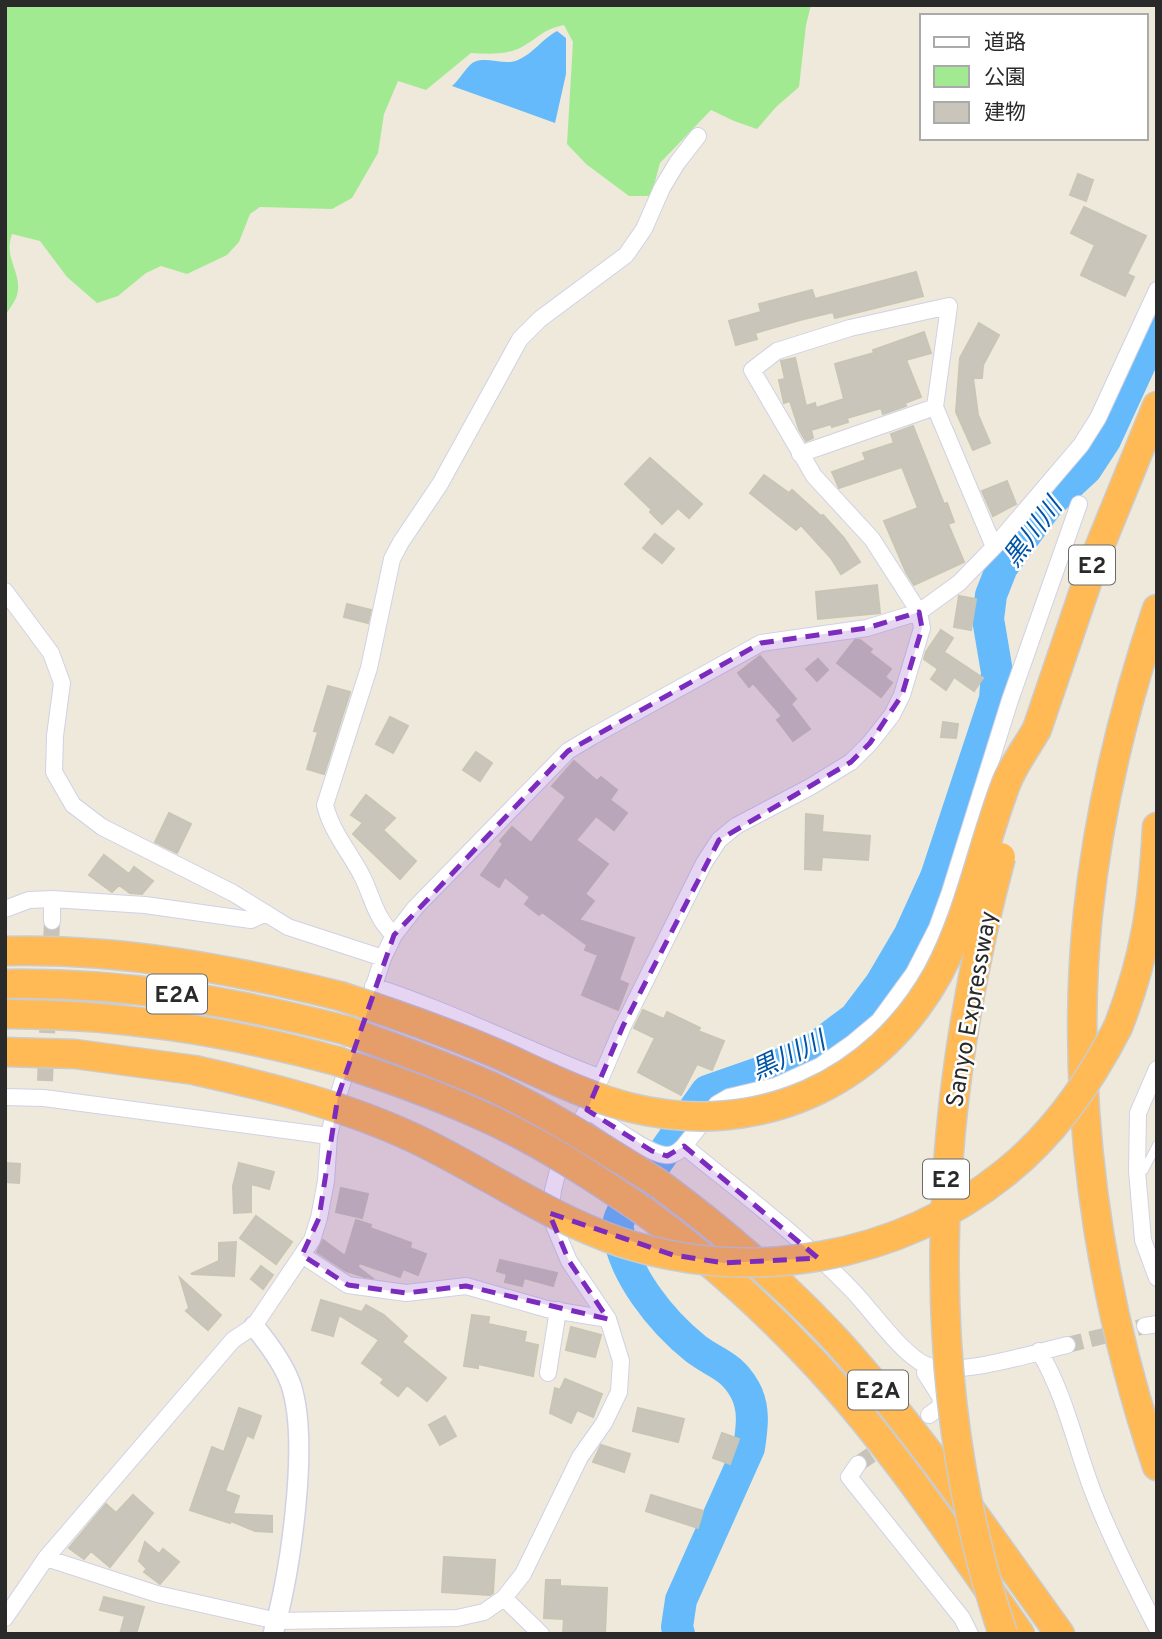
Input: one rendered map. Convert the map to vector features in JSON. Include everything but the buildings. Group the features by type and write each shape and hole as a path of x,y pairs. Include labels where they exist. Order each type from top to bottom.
{"highway":[{"name":"Sanyo Expressway","path":"1003,1634 978,1549 957,1443 947,1346 943,1232 953,1111 972,983 1000,861 1037,729 1097,553 1157,406"},
{"path":"1157,609 1116,752 1099,836 1088,914 1084,983 1084,1075 1090,1156 1107,1286 1122,1353 1157,1466"},
{"path":"5,951 109,954 250,974 341,996 447,1033 549,1078 631,1108 669,1114 725,1116 762,1111 799,1099 834,1083 864,1063 892,1037 916,1008 938,974 955,938 971,896 1006,782 1037,729"},
{"path":"5,1052 88,1056 194,1070 287,1092 416,1139 568,1221 620,1242 673,1255 724,1263 775,1263 821,1257 872,1245 917,1227 969,1199 1007,1172 1044,1136 1074,1100 1099,1065 1134,987 1146,941 1154,888 1157,827"},
{"name":"E2A","path":"5,984 118,988 175,994 232,1003 345,1030 436,1062 493,1087 549,1117 657,1183 694,1209 787,1290 837,1342 941,1469 1059,1634"},
{"name":"E2A","path":"5,1014 69,1015 164,1024 223,1033 337,1061 419,1089 480,1114 550,1151 645,1212 733,1282 809,1357 904,1471 1020,1634"}],"street":[{"path":"394,935 377,915 362,876 330,823 325,805 369,668 392,559 440,484 520,339 540,318 626,255 643,229 677,163 698,136"},
{"path":"5,1618 46,1558 233,1340 254,1326 312,1240 326,1181 329,1136 338,1096 383,958 394,935 415,908 568,751 593,736 761,643 867,628 919,612 959,583 994,547 1081,445 1098,418 1157,290"},
{"path":"46,1558 157,1594 275,1627 457,1618 484,1612 504,1598 523,1574 580,1457 604,1423 619,1392 621,1361 608,1319 569,1261 550,1216 553,1189 562,1155 587,1110 629,1014 704,863 719,839 736,826 851,762 870,743 902,695 922,628 919,612 872,539 814,476 752,370 777,351 850,328 949,306 935,407 994,547"},
{"path":"800,454 935,407"},
{"path":"587,1110 652,1151 667,1156 677,1153 717,1104 729,1097 776,1086 820,1066 855,1042 879,1021 914,973 937,928 1010,700 1079,504"},
{"path":"5,592 51,653 62,683 55,736 54,772 73,805 102,827 233,893 288,927 383,958"},
{"path":"5,909 29,900 52,899 145,905 251,919 266,914"},
{"path":"51,921 52,899"},
{"path":"373,986 419,1001 489,1029 555,1061 601,1077"},
{"path":"1157,1069 1138,1113 1137,1171 1143,1240 1157,1278"},
{"path":"44,1098 45,1081"},
{"path":"5,1097 44,1098 329,1136"},
{"path":"684,1146 809,1249 850,1288 908,1352 926,1365 957,1369 1067,1345"},
{"path":"302,1255 348,1285 406,1293 466,1286 558,1310 608,1319"},
{"path":"548,1373 558,1310"},
{"path":"254,1326 291,1383 298,1415 295,1511 275,1627"},
{"path":"1039,1351 1058,1387 1102,1514 1157,1628"},
{"path":"926,1365 925,1373 941,1398 940,1407 929,1415"},
{"path":"858,1464 849,1477 962,1618 970,1634"},
{"path":"504,1598 541,1634"}],"lane":[{"path":"1137,1171 1144,1170 1157,1145"}],"highlighted area":[{"path":"919,612 922,628 902,695 870,743 851,762 719,840 623,1026 587,1110 652,1151 667,1156 684,1146 818,1258 724,1263 673,1255 549,1213 569,1261 608,1319 466,1286 406,1293 348,1285 302,1255 319,1218 338,1096 394,935 568,751 761,643 867,628"}],"green space":[{"path":"5,5 811,5 799,87 776,107 757,129 711,110 660,163 651,196 629,196 586,164 567,144 573,42 564,25 509,52 471,53 426,90 398,81 384,114 378,153 352,198 332,209 260,207 250,214 239,242 227,255 187,274 161,266 146,273 118,296 97,303 67,277 40,241 12,234 10,251 18,287 16,298 5,316"}],"water":[{"path":"557,31 566,38 566,74 555,123 452,86 475,62 518,60"}],"waterway":[{"name":"黒川川","path":"679,1634 677,1627 681,1600 749,1448 751,1411 745,1390 734,1375 683,1338 657,1311 635,1279 621,1246 618,1227 620,1219 624,1209 707,1091 773,1068 815,1048 855,1018 880,985 910,934 936,877 995,699 997,672 988,619 991,595 1002,567 1047,505 1086,469 1105,440 1157,327"}],"tunnel":[{"path":"45,1081 52,921"},
{"path":"1067,1345 1145,1326"},
{"path":"858,1464 916,1424"}]}
